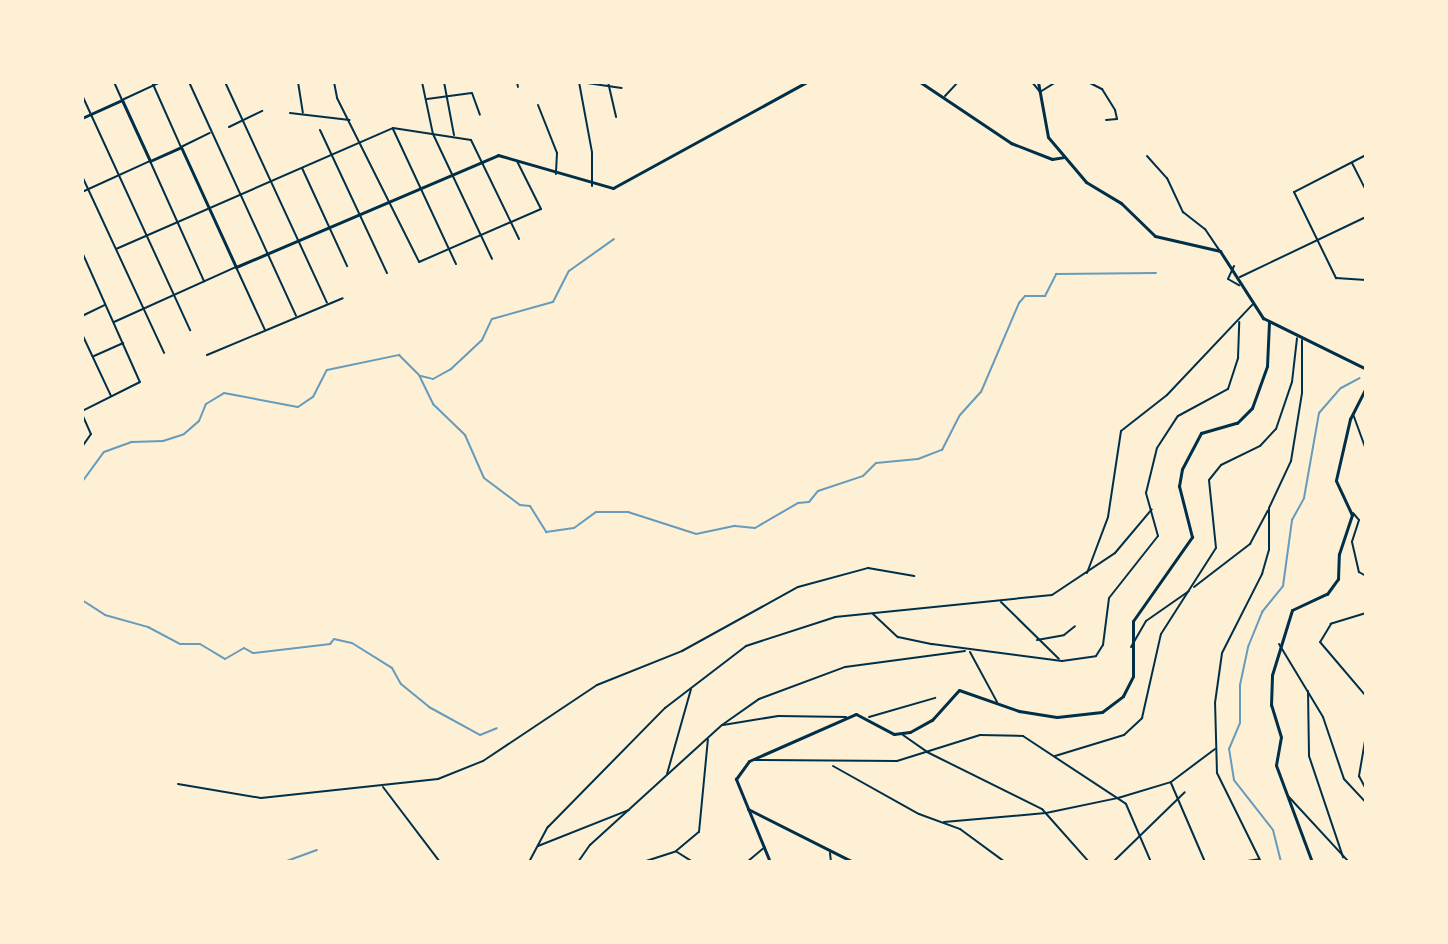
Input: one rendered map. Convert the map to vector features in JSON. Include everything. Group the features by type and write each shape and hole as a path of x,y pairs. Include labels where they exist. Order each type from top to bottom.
{"street":[{"path":"114,82 204,281"},
{"path":"82,118 161,82"},
{"path":"189,82 296,316"},
{"path":"225,82 327,303"},
{"path":"298,82 303,114"},
{"path":"334,82 337,98 352,120 419,262 541,209 517,161"},
{"path":"422,82 433,134 492,259"},
{"path":"444,82 455,136"},
{"path":"592,186 592,152 579,82 622,88"},
{"path":"114,322 390,199 502,154 592,186 618,186 807,82"},
{"path":"920,82 1011,143 1052,159 1064,157"},
{"path":"944,97 958,82"},
{"path":"1032,82 1040,92"},
{"path":"1038,82 1047,133 1064,157 1155,236 1220,251"},
{"path":"1040,92 1056,82"},
{"path":"1088,82 1102,89 1115,110 1117,119 1106,120"},
{"path":"153,84 265,330"},
{"path":"609,84 616,117"},
{"path":"426,100 474,94 480,115"},
{"path":"82,95 190,330"},
{"path":"538,105 557,153 556,174"},
{"path":"229,127 262,111"},
{"path":"290,113 352,120"},
{"path":"393,128 456,264"},
{"path":"116,249 393,128 471,140 519,239"},
{"path":"320,130 387,273"},
{"path":"82,192 211,133"},
{"path":"1366,155 1294,192 1338,280 1366,280"},
{"path":"1147,156 1167,178 1183,212 1205,229 1234,266 1252,305 1269,322 1366,369"},
{"path":"1351,162 1366,191"},
{"path":"301,167 347,266"},
{"path":"82,176 164,353"},
{"path":"1239,278 1366,217"},
{"path":"82,252 140,379 139,386 82,413 91,434 82,447"},
{"path":"82,266 87,264"},
{"path":"1234,266 1228,279 1234,286 1240,284"},
{"path":"207,355 343,298"},
{"path":"82,316 106,305"},
{"path":"1087,573 1108,517 1121,431 1167,395 1252,305"},
{"path":"872,614 898,637 970,650 1062,661 1088,660 1102,648 1109,598 1157,539 1146,493 1157,448 1182,413 1228,389 1238,358 1239,322"},
{"path":"903,735 929,723 956,690 1050,716 1102,712 1129,688 1134,617 1192,537 1179,490 1182,469 1201,433 1237,423 1250,412 1266,371 1269,322"},
{"path":"82,336 112,397"},
{"path":"1131,647 1148,619 1251,543 1293,451 1302,393 1300,338"},
{"path":"1055,756 1104,743 1135,727 1148,704 1161,634 1193,588 1218,542 1209,480 1221,465 1260,446 1274,432 1286,404 1300,338"},
{"path":"93,357 123,343"},
{"path":"1366,387 1352,413 1336,480 1352,513 1359,520 1352,539 1359,571 1366,576"},
{"path":"1352,413 1366,449 1366,457"},
{"path":"1241,862 1262,860 1218,776 1215,749 1220,659 1262,574 1269,550 1269,508"},
{"path":"529,862 554,821 690,688 746,646 828,618 1052,595 1118,551 1152,509"},
{"path":"1312,862 1276,764 1281,735 1271,699 1279,644 1293,609 1323,597 1336,584 1352,513"},
{"path":"178,784 261,798 419,784 464,770 597,685 672,656 798,587 868,568 914,576"},
{"path":"1001,601 1036,640 1062,661"},
{"path":"1366,613 1331,624 1320,642 1366,696"},
{"path":"1036,640 1064,635 1075,626"},
{"path":"1279,644 1326,723 1342,777 1366,803"},
{"path":"970,650 997,703"},
{"path":"578,862 629,810 722,725 759,699 845,667 970,650"},
{"path":"667,775 690,688"},
{"path":"1308,690 1309,756 1343,857"},
{"path":"722,725 819,717 869,717 935,698"},
{"path":"819,717 825,728"},
{"path":"770,862 736,777 753,760 846,717"},
{"path":"869,717 927,752 1046,813 1089,862"},
{"path":"753,760 831,764 897,761 991,735 1023,736 1118,798 1141,835 1151,862"},
{"path":"1366,735 1359,776 1366,789"},
{"path":"643,862 676,851 699,832 704,819 708,738"},
{"path":"944,822 1046,813 1118,798 1171,782 1215,749"},
{"path":"1360,769 1366,762"},
{"path":"831,764 919,814 944,822 1005,862"},
{"path":"1359,776 1366,780"},
{"path":"1171,782 1205,862"},
{"path":"382,786 440,862"},
{"path":"1113,862 1185,792"},
{"path":"1287,796 1349,862"},
{"path":"748,809 853,862"},
{"path":"537,846 629,810"},
{"path":"747,862 765,847"},
{"path":"676,851 693,862"},
{"path":"830,852 831,862"}],"waterway":[{"path":"421,376 433,379 451,369 482,340 492,319 553,302 569,271 614,239"},
{"path":"82,482 104,452 132,442 163,441 184,434 199,421 206,404 224,393 298,407 313,397 327,370 399,355 419,375 433,404 465,435 484,478 520,505 530,506 546,532 574,528 596,512 628,512 696,534 735,526 755,528 798,503 809,502 818,491 863,476 876,463 918,459 942,450 960,415 981,392 1019,303 1025,296 1045,296 1056,274 1156,273"},
{"path":"1281,862 1273,830 1234,780 1229,749 1240,723 1240,685 1248,647 1262,612 1283,586 1292,520 1304,498 1319,413 1341,388 1360,378"},
{"path":"82,600 105,615 148,627 180,644 200,644 225,659 244,648 253,653 330,644 334,639 352,643 392,668 401,684 429,707 480,735 497,728"},
{"path":"284,862 317,850"}]}
